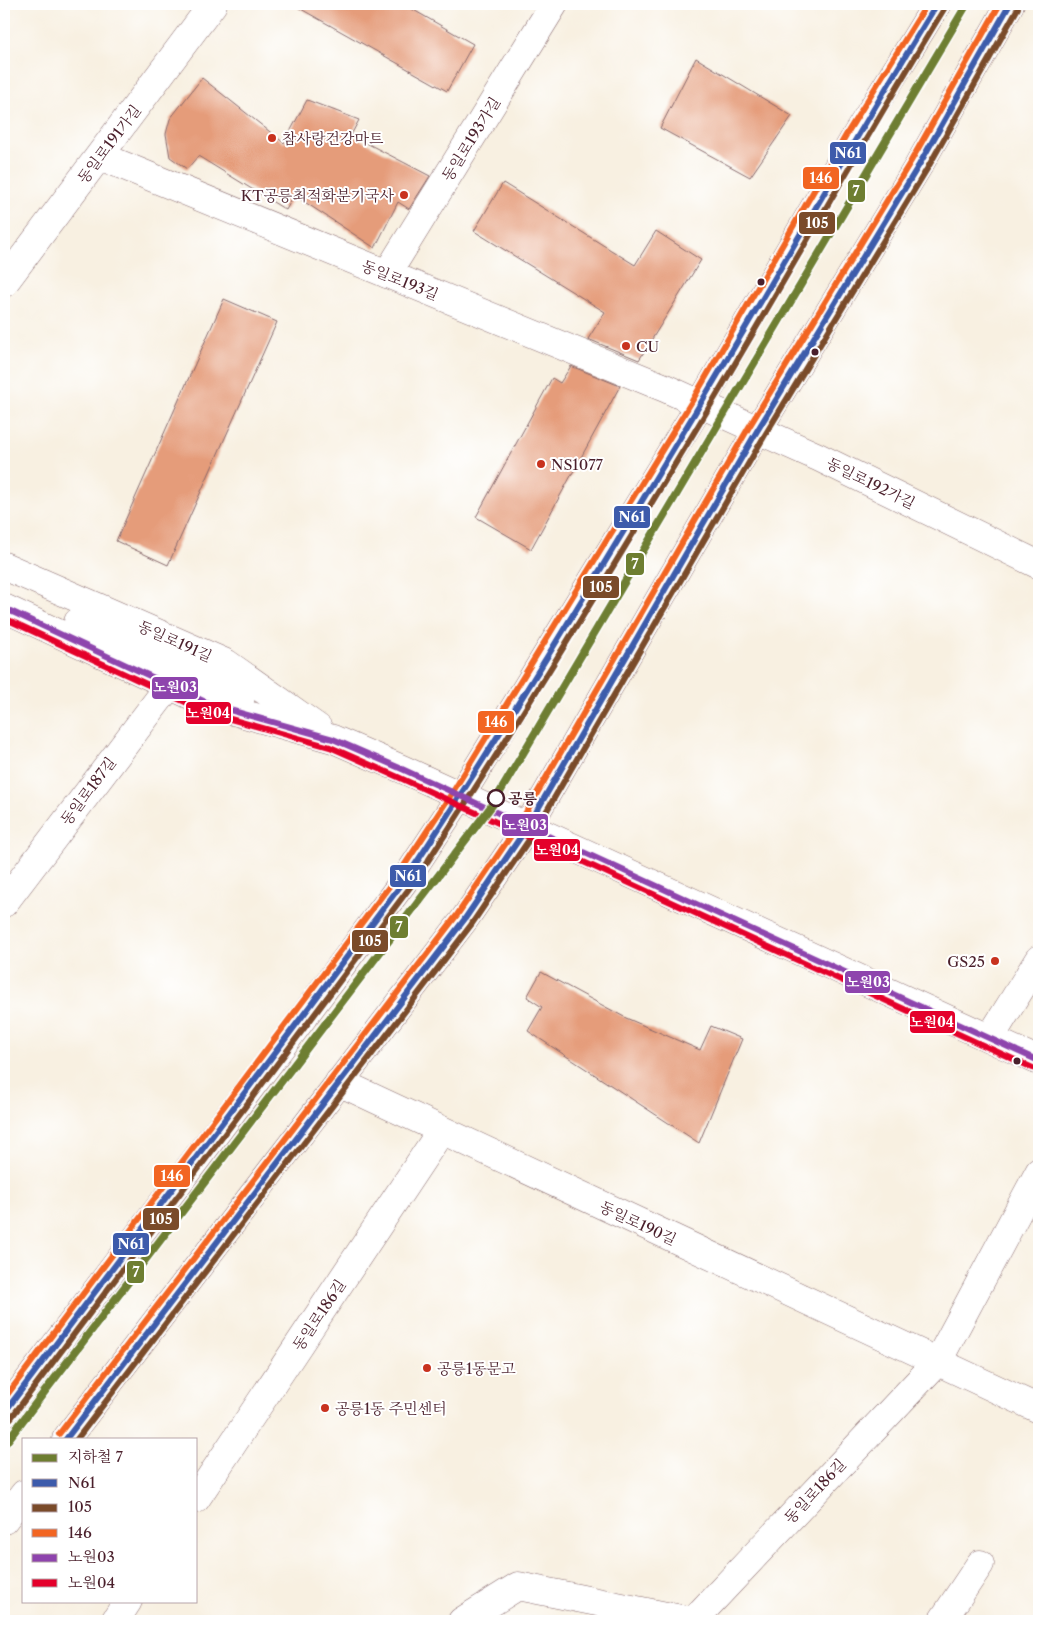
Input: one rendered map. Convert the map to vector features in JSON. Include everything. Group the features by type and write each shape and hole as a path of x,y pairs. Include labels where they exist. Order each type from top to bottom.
{"main road":[{"name":"동일로191가길","path":"4,283 213,4"},
{"name":"동일로193가길","path":"388,274 554,4"},
{"path":"4,1413 407,877 461,795 700,406 857,134 937,4"},
{"path":"67,1438 464,920 528,826 757,430 919,165 1010,4"},
{"name":"동일로193길","path":"100,156 665,388 700,406"},
{"name":"동일로192가길","path":"700,406 818,458 1039,565"},
{"name":"동일로191길","path":"4,566 226,663 333,739"},
{"name":"동일로191길","path":"4,589 223,690 461,795 1039,1061"},
{"name":"동일로191길","path":"4,608 212,705 333,739"},
{"name":"동일로187길","path":"5,898 169,686"},
{"path":"990,1038 1039,959"},
{"name":"동일로190길","path":"340,1082 441,1132 1039,1409"},
{"name":"동일로186길","path":"198,1496 441,1132"},
{"path":"938,1361 1039,1172"},
{"name":"동일로186길","path":"462,1621 518,1586 692,1621 938,1361"},
{"path":"4,1520 22,1497"},
{"path":"945,1620 980,1564"},
{"path":"115,1621 127,1602"}],"building":[{"path":"292,4 403,4 473,44 447,91"},
{"path":"696,58 792,116 750,177 660,128"},
{"path":"202,78 284,143 307,100 359,120 351,135 430,176 409,209 398,202 375,248 294,195 286,210 198,156 187,169 170,157 166,134 170,119"},
{"path":"503,183 635,265 656,231 701,260 639,360 588,339 605,312 474,231"},
{"path":"224,299 277,322 168,565 116,541"},
{"name":"NS1077","path":"571,366 620,386 531,549 476,517 552,378 560,383"},
{"path":"541,972 626,1018 700,1050 711,1026 742,1039 699,1143 528,1031 542,1007 527,997"}],"metro line":[{"name":"7","path":"4,1445 493,804 967,4"}],"transit line":[{"name":"146","path":"4,1399 400,872 454,790 692,401 849,130 927,4"},
{"name":"N61","path":"4,1413 407,877 592,584 937,4"},
{"name":"146","path":"59,1434 457,915 521,821 749,427 911,161 1000,4"},
{"name":"N61","path":"67,1438 464,920 528,826 757,431 919,165 1010,4"},
{"name":"105","path":"78,1438 471,925 535,831 765,435 927,169 1018,8"},
{"name":"105","path":"11,1418 414,882 526,707 635,530 737,361 944,9"},
{"name":"노원03","path":"4,608 212,705 333,739 402,769 1039,1061"},
{"name":"노원04","path":"4,618 209,713 330,747 1035,1069"}],"place":[{"name":"참사랑건강마트","path":"272,138"},
{"name":"KT공릉최적화분기국사","path":"404,195"},
{"name":"CU","path":"626,346"},
{"name":"NS1077","path":"541,464"},
{"name":"공릉","path":"496,798"},
{"name":"GS25","path":"995,961"},
{"name":"공릉1동문고","path":"427,1368"},
{"name":"공릉1동 주민센터","path":"325,1408"}]}
